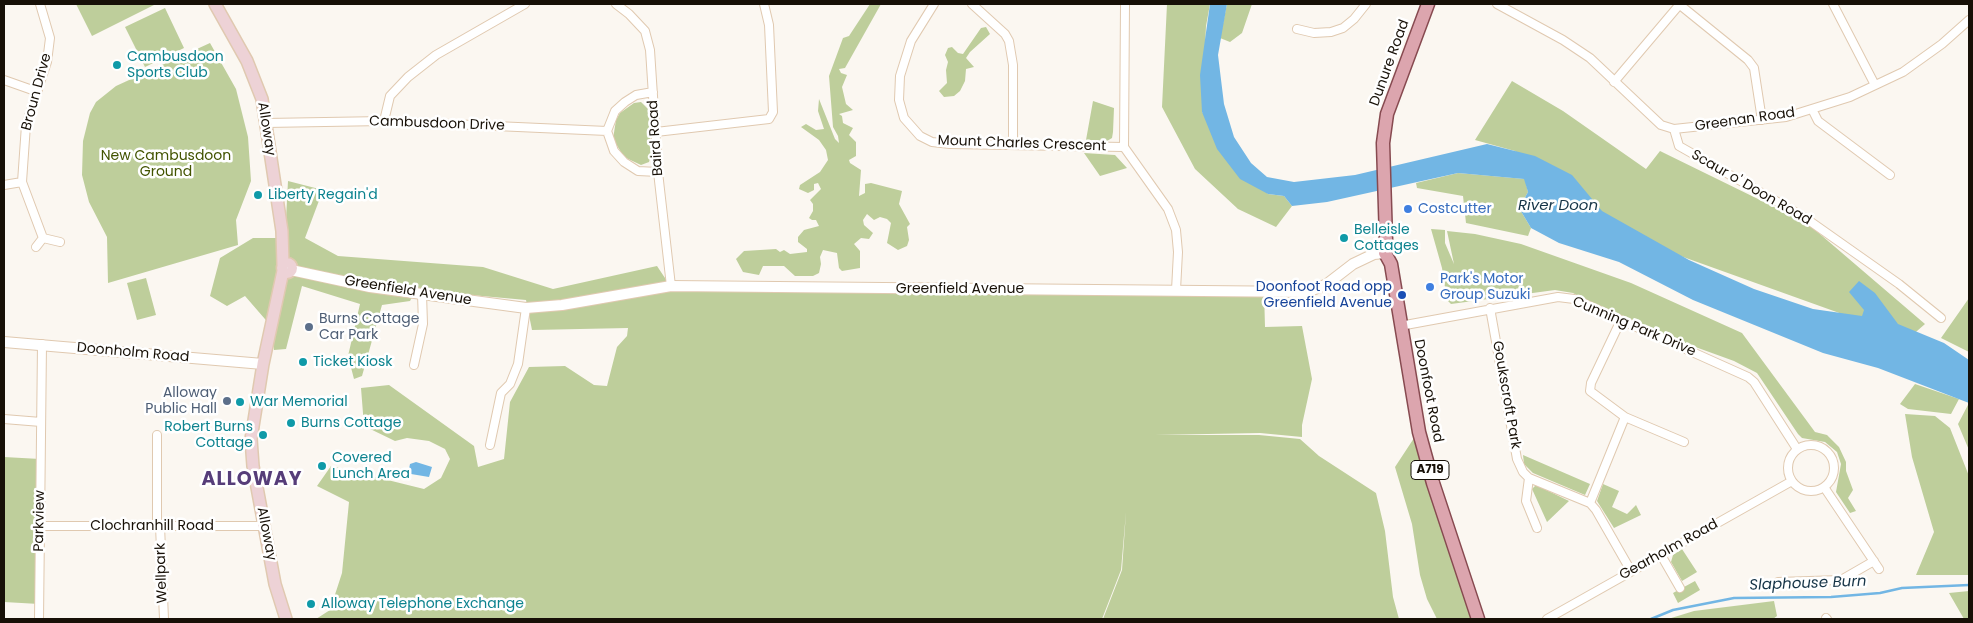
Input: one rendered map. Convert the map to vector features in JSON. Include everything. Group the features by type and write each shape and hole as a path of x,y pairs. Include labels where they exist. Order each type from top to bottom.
{"main road":[{"name":"Alloway","path":"215,4 256,79 266,123 282,231 286,269 263,364 251,439 253,466 275,584 286,619"},
{"name":"Dunure Road","path":"1384,253 1383,143 1387,114 1393,93 1428,4"},
{"name":"Doonfoot Road","path":"1384,253 1391,264 1419,432 1433,483 1478,619"}],"street":[{"name":"Broun Drive","path":"40,4 50,38 47,62 26,125 22,182 44,238"},
{"path":"384,121 390,96 408,77 436,55 525,4"},
{"name":"Baird Road","path":"616,4 646,31 650,50 658,172 670,286"},
{"path":"656,132 769,119 774,112 769,26 764,4"},
{"name":"Mount Charles Crescent","path":"934,4 911,41 900,76 899,100 904,118 920,136 932,142 1124,147"},
{"path":"972,4 1005,34 1009,41 1013,65 1012,145"},
{"name":"Mount Charles Crescent","path":"1125,4 1124,147 1168,209 1176,230 1178,252 1176,290"},
{"path":"1297,29 1314,33 1337,30 1354,19 1366,4"},
{"path":"1497,4 1576,48 1590,58 1661,124 1674,129"},
{"path":"1614,82 1680,4 1748,60 1754,68 1762,120"},
{"path":"1833,4 1874,86"},
{"name":"Greenan Road","path":"1674,129 1786,116 1850,97 1903,72 1942,44 1969,20"},
{"path":"4,80 38,92"},
{"path":"653,92 636,95 625,102 615,111 608,131 614,151 624,162 638,171 658,172"},
{"path":"1812,109 1818,121 1890,176"},
{"name":"Cambusdoon Drive","path":"266,123 384,121 608,131"},
{"name":"Scaur o' Doon Road","path":"1674,129 1679,146 1804,217 1900,284 1941,318"},
{"path":"4,185 22,182"},
{"path":"36,248 44,238 60,242"},
{"name":"Greenfield Avenue","path":"286,269 342,282 526,308 562,305 670,286 1308,292 1327,284 1352,264 1374,254 1384,253"},
{"path":"414,365 423,324 422,294"},
{"name":"Cunning Park Drive","path":"1400,326 1558,297 1574,299 1754,382 1797,449"},
{"path":"490,445 501,393 510,384 518,364 526,308"},
{"name":"Goukscroft Park","path":"1490,308 1517,459 1523,472 1529,478"},
{"path":"1621,320 1591,383 1590,392 1624,417 1684,442"},
{"name":"Doonholm Road","path":"4,342 263,364"},
{"name":"Parkview","path":"39,619 42,344"},
{"path":"1590,504 1624,417"},
{"path":"4,419 41,422"},
{"name":"Wellpark","path":"156,435 164,619"},
{"path":"1817,445 1828,452 1834,464 1834,470 1833,477 1824,487 1807,490 1792,480 1788,464 1797,449 1803,446 1817,445"},
{"path":"1537,528 1526,501 1529,478 1590,504 1596,510 1631,570"},
{"name":"Gearholm Road","path":"1547,619 1792,480"},
{"path":"1824,487 1879,570"},
{"name":"Clochranhill Road","path":"40,526 264,526"},
{"path":"1661,555 1680,588"},
{"path":"1778,582 1841,580 1874,561"}],"green space":[{"path":"76,4 156,4 92,36"},
{"path":"870,4 881,4 845,68 839,69 841,73 847,75 842,87 846,104 853,110 839,114 842,116 843,123 853,128 849,135 856,142 856,156 849,160 850,163 861,170 859,196 865,193 865,184 871,183 902,191 899,204 910,224 907,227 909,240 907,246 898,250 887,243 891,223 887,219 880,217 874,220 867,214 863,220 864,225 873,233 869,239 861,238 854,244 860,251 860,268 842,271 839,268 837,253 823,250 820,257 819,273 813,276 795,276 784,266 763,266 759,275 743,272 736,259 744,251 776,249 780,252 784,250 790,254 807,252 807,249 798,242 798,237 804,230 819,226 816,220 809,218 813,211 813,204 810,200 821,189 818,183 814,184 814,190 808,193 799,189 800,185 820,172 828,160 826,150 819,140 801,127 806,124 816,130 824,129 818,111 819,99 835,139 839,143 838,136 833,127 829,76 843,38 849,36"},
{"path":"1167,4 1210,4 1206,26 1202,112 1268,194 1284,196 1292,206 1276,227 1238,209 1195,169 1162,107"},
{"path":"1227,4 1252,4 1242,33 1230,42 1220,38"},
{"path":"165,8 184,48 145,67 125,27"},
{"path":"986,27 990,34 966,58 974,67 966,69 965,81 960,91 954,96 944,97 939,91 947,83 946,70 948,62 945,55 948,48 952,47 958,53 963,54 981,28"},
{"name":"New Cambusdoon Ground","path":"210,43 236,89 248,137 251,181 236,220 238,245 108,283 107,237 89,202 82,175 83,141 90,113 96,102 116,86"},
{"path":"1512,81 1563,111 1646,169 1660,151 1807,223 1925,324 1909,338 1608,230 1515,151 1475,140"},
{"path":"1093,101 1114,108 1112,138 1107,141 1086,140"},
{"path":"641,102 649,110 651,155 649,162 641,165 624,157 613,139 616,120 620,113 634,103"},
{"path":"1084,153 1115,155 1127,168 1100,176"},
{"path":"1458,173 1525,179 1528,192 1519,208 1531,228 1528,236 1466,223 1463,196 1417,188 1416,183"},
{"path":"288,181 323,190 305,238 338,256 483,267 553,289 657,266 671,287 1264,291 1265,327 1302,326 1312,379 1302,425 1302,437 1260,433 1155,435 1259,435 1300,439 1319,456 1376,493 1385,531 1393,597 1399,619 1103,619 1122,570 1126,512 1121,570 1102,619 316,619 330,610 342,573 349,502 317,486 331,466 424,489 441,478 450,459 445,449 429,441 407,438 395,441 364,426 361,388 389,385 474,446 478,467 504,459 510,402 529,367 565,366 594,385 607,386 617,347 627,336 628,328 532,330 526,300 416,290 410,301 382,305 362,376 354,379 348,356 360,304 302,286 286,349 274,350 271,326 245,296 227,306 210,296 220,258 253,238 285,238"},
{"path":"1431,229 1445,230 1445,243 1454,264 1447,231 1475,234 1521,244 1631,283 1742,333 1815,432 1827,435 1839,447 1846,462 1846,471 1853,490 1848,498 1856,511 1850,513 1836,492 1841,464 1837,452 1825,442 1802,438 1757,373 1734,361 1621,320 1573,293 1555,290 1451,304 1447,300 1442,268"},
{"path":"146,278 156,315 137,320 127,283"},
{"path":"1969,298 1969,352 1941,338"},
{"path":"1915,384 1959,399 1951,414 1908,409 1900,404"},
{"path":"1969,403 1969,450 1958,424"},
{"path":"1905,414 1935,416 1950,428 1969,476 1969,575 1916,575 1934,532 1912,457"},
{"path":"1418,432 1474,619 1437,619 1427,599 1420,575 1412,524 1395,467"},
{"path":"1523,455 1590,484 1585,495 1533,473 1524,464"},
{"path":"4,457 40,459 39,604 4,602"},
{"path":"1603,484 1619,491 1612,507 1627,514 1636,505 1641,515 1614,528 1597,501"},
{"path":"1536,485 1569,501 1547,522 1532,489"},
{"path":"1682,549 1697,572 1682,581 1671,562 1673,555"},
{"path":"1695,581 1700,590 1678,603 1673,593"},
{"path":"1969,591 1969,619 1964,619 1949,593"},
{"path":"1774,601 1777,616 1773,619 1668,619 1694,611"}],"water":[{"name":"River Doon","path":"1210,4 1227,4 1218,55 1224,104 1234,137 1251,163 1267,177 1294,182 1355,175 1487,144 1535,156 1572,175 1602,211 1689,260 1754,289 1813,309 1862,316 1864,310 1849,292 1859,281 1875,293 1898,324 1944,343 1969,360 1969,403 1878,368 1823,353 1693,300 1619,262 1559,243 1531,228 1519,208 1528,192 1524,179 1458,173 1327,202 1292,206 1284,196 1268,194 1240,179 1217,149 1202,112 1200,75"},
{"path":"416,462 432,467 429,477 411,474 410,464"}],"waterway":[{"name":"Slaphouse Burn","path":"1651,619 1673,610 1734,598 1831,597 1880,593 1902,588 1969,585"}],"place":[{"name":"Cambusdoon Sports Club","path":"117,65"},
{"name":"Liberty Regain'd","path":"258,195"},
{"name":"Costcutter","path":"1408,209"},
{"name":"Belleisle Cottages","path":"1344,238"},
{"name":"Park's Motor Group Suzuki","path":"1430,287"},
{"name":"Doonfoot Road opp Greenfield Avenue","path":"1402,295"},
{"name":"Burns Cottage Car Park","path":"309,327"},
{"name":"Ticket Kiosk","path":"303,362"},
{"name":"Alloway Public Hall","path":"227,401"},
{"name":"War Memorial","path":"240,402"},
{"name":"Burns Cottage","path":"291,423"},
{"name":"Robert Burns Cottage","path":"263,435"},
{"name":"Covered Lunch Area","path":"322,466"},
{"name":"Alloway Telephone Exchange","path":"311,604"}],"district":[{"name":"ALLOWAY","path":"252,480"}]}
